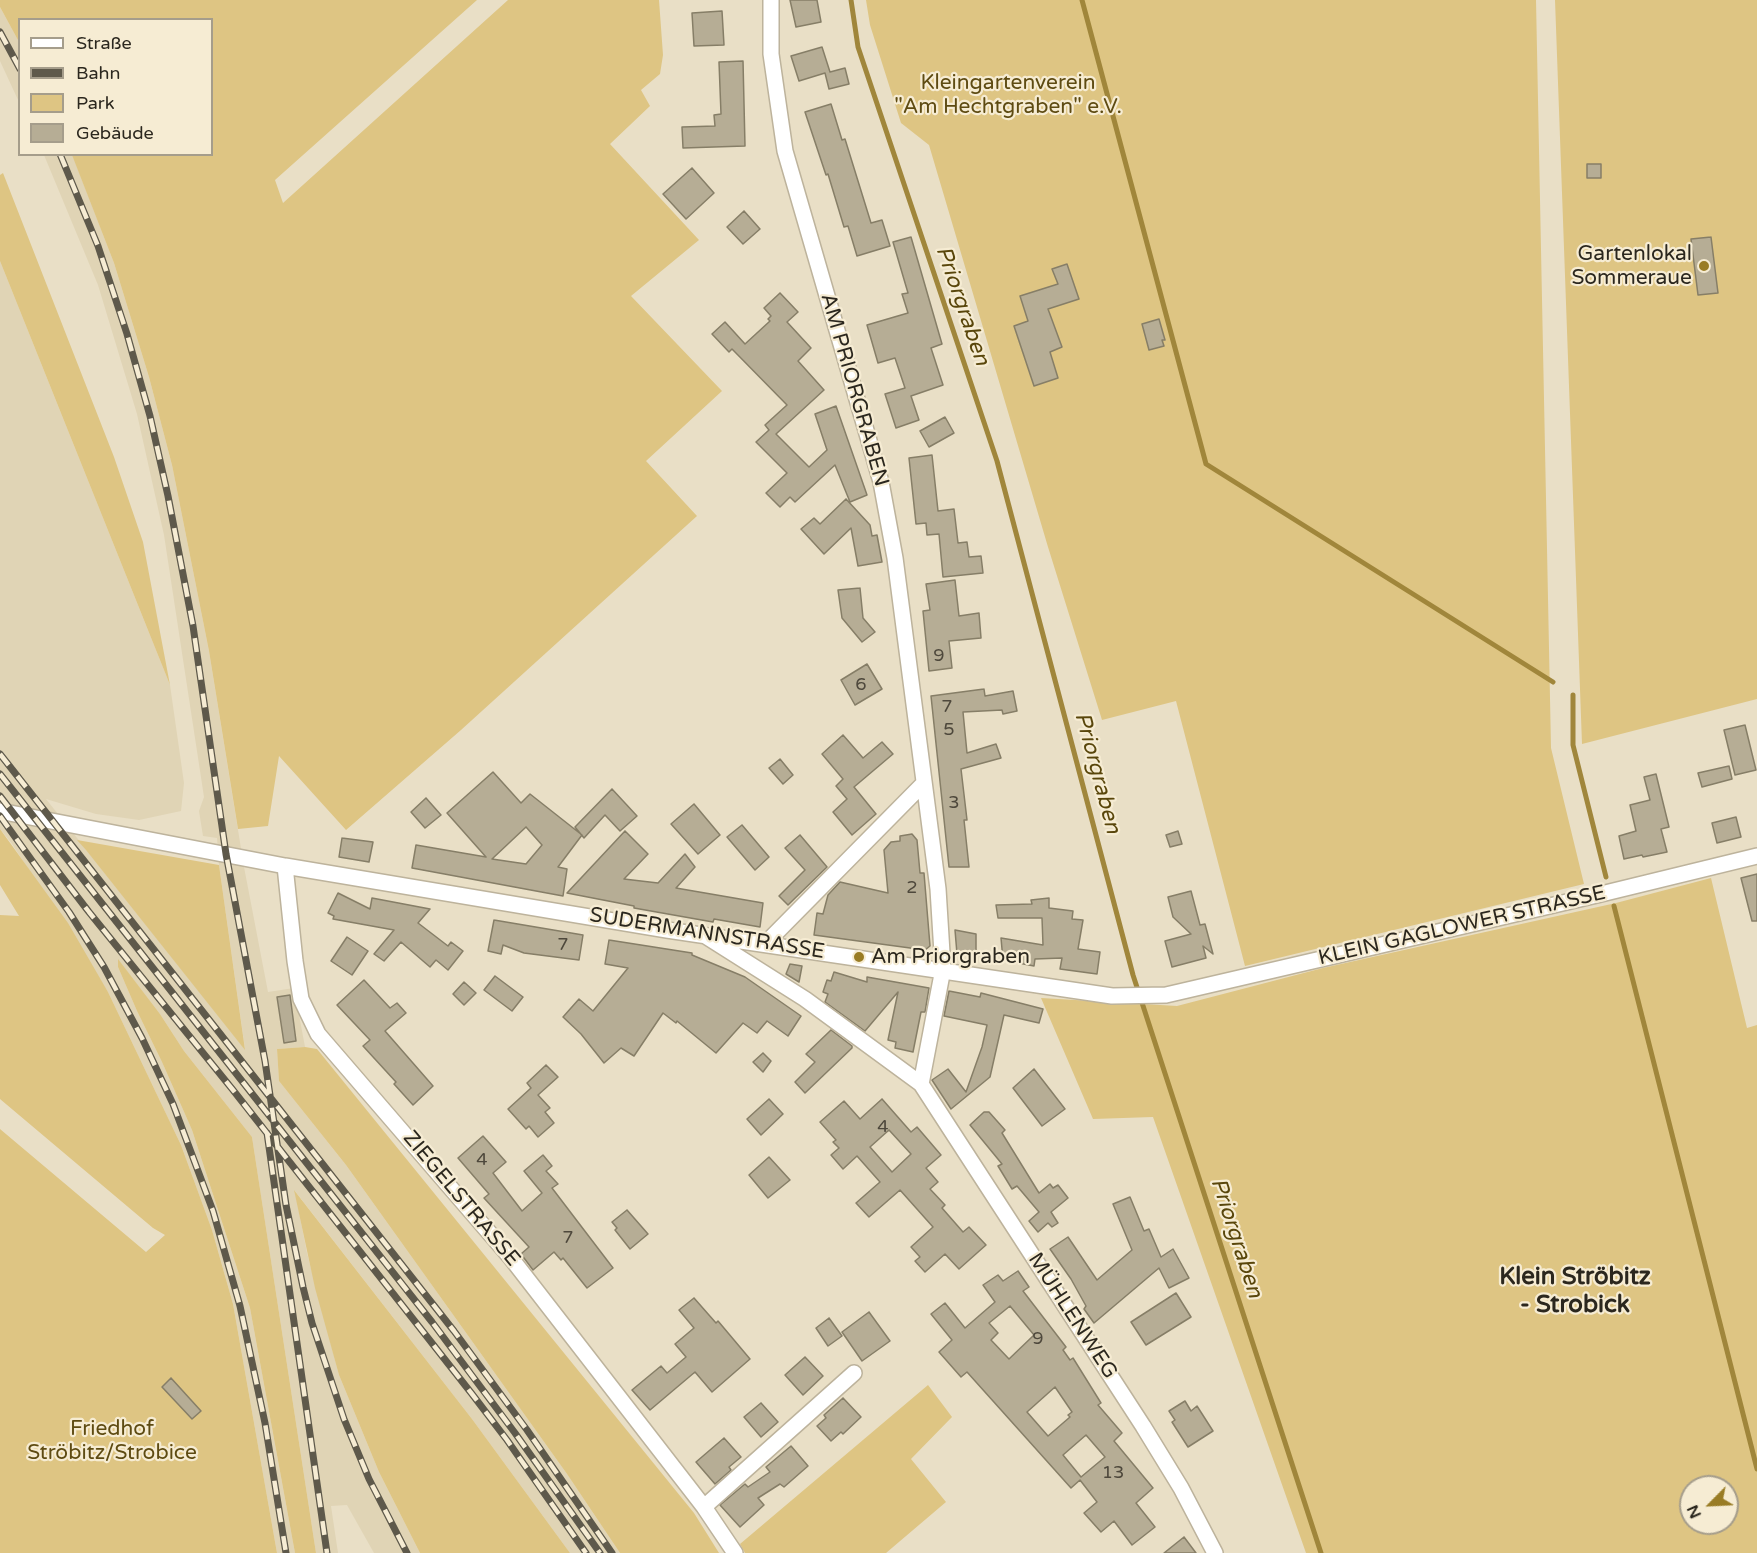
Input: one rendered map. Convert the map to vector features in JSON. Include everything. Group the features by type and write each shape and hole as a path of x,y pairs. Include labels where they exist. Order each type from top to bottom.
{"street":[{"name":"AM PRIORGRABEN","path":"771,0 771,54 785,151 881,482 895,558 938,889 942,969"},
{"path":"766,943 924,783"},
{"name":"SUDERMANNSTRASSE","path":"0,811 285,866 644,926 1112,996 1166,995"},
{"name":"KLEIN GAGLOWER STRASSE","path":"1166,995 1757,856"},
{"name":"ZIEGELSTRASSE","path":"285,866 301,999 318,1034 511,1257 704,1507 735,1553"},
{"name":"MÜHLENWEG","path":"700,933 806,999 921,1084 1143,1426 1181,1488 1215,1553"},
{"path":"921,1084 942,969"},
{"path":"704,1507 854,1373"}],"shaded area":[{"path":"0,7 18,40 18,100 0,61"},
{"path":"44,156 73,156 114,263 149,377 172,465 209,651 244,867 268,992 294,988 305,1047 277,1049 279,1081 346,1165 567,1474 620,1553 570,1553 472,1419 295,1191 307,1253 339,1375 379,1472 420,1553 374,1553 347,1505 331,1506 338,1553 316,1553 252,1137 184,1051 160,1014 118,960 118,967 137,1011 192,1130 250,1308 295,1553 277,1553 233,1304 212,1230 181,1145 108,992 0,829 0,261 170,685 184,783 181,811 139,820 96,814 46,799 245,1049 217,838 203,836 199,811 204,797 164,535 137,414 98,285"}],"green space":[{"path":"0,0 477,0 275,180 283,203 508,0 659,0 663,55 660,74 641,90 650,106 610,144 699,240 631,296 722,391 646,461 697,516 461,730 346,830 279,756 268,826 238,829 209,651 172,465 149,377 114,263 72,156 213,156 213,18 18,18 18,40 0,7"},
{"name":"Kleingartenverein \"Am Hechtgraben\" e.V.","path":"866,0 1536,0 1551,748 1584,884 1245,966 1176,701 1102,720 1048,547 929,145 901,123 870,25"},
{"path":"1555,0 1757,0 1757,699 1582,744"},
{"path":"3,173 114,457 143,542 170,685 0,261 0,175"},
{"name":"Friedhof Ströbitz/Strobice","path":"0,829 68,923 108,992 181,1145 212,1230 233,1304 277,1553 0,1553 0,1129 146,1252 165,1235 153,1228 0,1099 0,915 19,916 0,885"},
{"path":"77,840 219,865 245,1050 86,850"},
{"path":"1711,878 1747,1028 1757,1025 1757,1553 1306,1553 1153,1117 1093,1119 1041,998 1177,1006 1323,968 1616,903"},
{"path":"118,959 160,1014 184,1051 252,1137 316,1553 295,1553 250,1308 192,1130 137,1011 118,967"},
{"path":"305,1047 317,1049 694,1513 719,1553 620,1553 567,1474 346,1165 279,1081 277,1049"},
{"path":"294,1190 472,1419 570,1553 420,1553 379,1472 339,1375 315,1288"},
{"path":"928,1385 952,1417 911,1459 946,1502 886,1553 745,1553 740,1544"}],"building":[{"path":"790,0 817,0 821,22 796,27"},
{"path":"722,11 724,45 694,46 692,13"},
{"path":"822,47 830,72 845,68 849,84 829,89 825,73 799,81 791,56"},
{"path":"743,61 745,146 683,148 682,127 715,126 714,115 721,114 719,62"},
{"path":"831,104 842,140 845,139 871,223 882,220 890,246 857,256 848,226 844,227 828,174 826,175 805,112"},
{"path":"1587,164 1601,164 1601,178 1587,178"},
{"path":"692,168 714,193 686,219 663,194"},
{"path":"744,211 760,229 743,244 727,227"},
{"path":"911,237 942,344 931,348 943,385 911,396 919,420 896,428 885,394 905,388 895,358 878,363 867,325 908,313 902,294 908,293 893,242"},
{"name":"Gartenlokal Sommeraue","path":"1711,237 1718,293 1698,295 1691,239"},
{"path":"1067,264 1079,299 1048,309 1062,347 1050,352 1058,378 1034,386 1014,326 1028,321 1020,296 1058,284 1052,269"},
{"path":"780,293 798,312 787,322 811,348 798,361 824,390 776,434 809,467 827,450 815,414 836,406 867,495 850,502 835,465 795,502 790,497 780,507 766,493 787,473 756,442 769,430 765,425 787,405 732,349 729,352 712,334 725,322 745,344 770,321 768,319 771,316 764,308"},
{"path":"1159,319 1165,340 1162,340 1164,346 1149,350 1142,324"},
{"path":"945,417 954,433 929,447 920,431"},
{"path":"932,455 938,511 954,509 958,543 967,542 969,557 981,556 983,573 943,577 939,534 927,535 926,523 916,524 909,458"},
{"path":"846,499 870,525 872,536 877,535 882,562 858,566 851,528 824,554 801,529 814,518 820,524"},
{"path":"955,580 959,616 979,613 981,638 949,641 952,668 929,671 923,611 930,610 926,584"},
{"path":"860,588 863,618 875,632 862,642 842,618 838,590"},
{"path":"867,664 882,689 855,705 841,680"},
{"path":"984,689 985,696 1013,691 1017,711 1003,714 1002,710 963,712 967,753 996,744 1001,758 961,769 967,820 964,820 969,867 949,867 931,696"},
{"path":"1745,725 1756,770 1735,775 1724,730"},
{"path":"843,735 863,758 882,742 893,754 854,787 876,814 852,835 833,812 847,799 836,786 843,779 822,754"},
{"path":"780,759 793,775 783,784 769,768"},
{"path":"1729,766 1732,779 1702,787 1698,773"},
{"path":"493,772 521,803 530,794 582,835 558,867 567,869 563,896 412,868 416,845 486,857 447,813","holes":["526,827 542,845 526,864 492,859"]},
{"path":"1656,774 1669,827 1661,829 1667,852 1624,859 1619,836 1636,831 1630,805 1650,800 1644,777"},
{"path":"612,789 637,816 620,831 605,815 584,838 575,827"},
{"path":"426,798 441,815 425,828 411,812"},
{"path":"694,804 720,835 698,854 671,824"},
{"path":"1736,817 1741,837 1717,843 1712,823"},
{"path":"742,825 769,857 755,870 727,837"},
{"path":"625,831 648,854 624,879 658,883 685,854 695,867 676,888 763,903 760,927 714,919 713,922 567,893"},
{"path":"1178,831 1182,844 1170,847 1166,835"},
{"path":"912,834 917,840 920,873 924,873 930,946 925,950 814,935 817,913 823,914 828,895 840,882 888,893 884,850 891,842 900,841 900,836"},
{"path":"800,835 827,867 788,905 779,896 805,870 785,848"},
{"path":"342,838 373,842 369,862 339,857"},
{"path":"1757,874 1757,921 1752,921 1741,878"},
{"path":"1191,891 1200,925 1205,924 1213,954 1203,946 1206,958 1172,967 1165,941 1191,934 1173,917 1168,897"},
{"path":"338,893 370,909 372,898 430,909 418,923 448,946 451,942 463,951 448,970 436,960 430,967 401,942 384,961 374,954 394,930 333,919 334,916 328,913"},
{"path":"1049,898 1049,908 1073,911 1072,919 1083,920 1078,949 1100,952 1097,974 1060,969 1062,958 1035,959 1034,966 1003,960 1001,938 1043,945 1042,918 998,918 996,905 1032,904 1031,900"},
{"path":"494,920 583,935 579,960 524,953 503,945 501,954 488,951"},
{"path":"955,930 976,934 976,952 957,954"},
{"path":"347,937 368,951 352,975 331,961"},
{"path":"609,940 692,953 692,955 745,977 801,1016 788,1036 767,1021 757,1033 743,1023 716,1053 677,1021 676,1023 663,1013 634,1056 621,1048 604,1063 581,1034 563,1017 579,999 593,1011 628,968 605,964"},
{"path":"790,964 802,966 799,982 786,974"},
{"path":"834,972 867,982 867,977 929,988 925,1012 921,1012 913,1052 895,1048 896,1042 888,1040 898,992 865,1031 825,1002 828,994 823,992 827,980 831,981"},
{"path":"495,976 523,997 512,1011 484,990"},
{"path":"364,980 390,1008 397,1003 406,1013 385,1031 433,1086 413,1105 394,1084 396,1082 363,1046 370,1040 337,1005"},
{"path":"464,982 476,993 464,1005 453,994"},
{"path":"949,991 980,997 981,993 1043,1009 1039,1023 1004,1015 990,1077 951,1109 932,1080 948,1069 966,1092 982,1047 987,1025 944,1016"},
{"path":"290,995 296,1041 284,1043 277,997"},
{"path":"831,1030 852,1048 805,1093 795,1082 815,1062 806,1054"},
{"path":"763,1053 771,1061 763,1072 753,1062"},
{"path":"546,1065 558,1077 538,1095 550,1108 545,1112 554,1123 538,1137 529,1126 526,1129 508,1109 531,1088 527,1083"},
{"path":"1034,1069 1065,1109 1042,1126 1013,1088"},
{"path":"769,1099 783,1114 761,1135 747,1119"},
{"path":"882,1099 911,1132 917,1127 941,1155 926,1168 938,1182 930,1189 945,1205 942,1208 963,1232 969,1227 986,1245 959,1269 945,1254 925,1272 915,1261 920,1257 911,1247 933,1227 900,1190 869,1217 856,1203 880,1182 857,1156 843,1169 831,1155 839,1148 833,1142 836,1140 820,1122 844,1101 860,1119","holes":["889,1130 911,1154 892,1172 870,1147"]},
{"path":"984,1112 989,1112 1005,1130 1002,1133 1039,1193 1050,1184 1053,1188 1058,1185 1068,1198 1051,1212 1058,1223 1052,1227 1048,1223 1038,1232 1029,1221 1039,1212 1017,1186 1012,1189 998,1166 1002,1164 970,1125"},
{"path":"483,1136 506,1162 493,1173 522,1211 542,1193 524,1171 543,1155 552,1166 546,1171 558,1184 552,1188 613,1268 587,1288 563,1258 561,1260 554,1252 533,1270 521,1254 529,1247 484,1198 489,1194 458,1158"},
{"path":"769,1157 790,1180 768,1198 749,1175"},
{"path":"1130,1197 1144,1231 1149,1229 1161,1257 1173,1249 1189,1278 1169,1288 1159,1268 1094,1323 1084,1309 1086,1306 1071,1279 1050,1249 1068,1237 1097,1280 1132,1250 1113,1204"},
{"path":"627,1210 648,1234 630,1249 615,1230 617,1228 612,1222"},
{"path":"1018,1271 1029,1287 1023,1291 1066,1347 1063,1350 1070,1360 1073,1358 1101,1403 1098,1405 1122,1433 1114,1441 1153,1488 1136,1503 1155,1527 1132,1545 1114,1521 1101,1532 1084,1513 1097,1502 1080,1480 1071,1488 967,1372 961,1377 939,1352 952,1340 931,1314 945,1303 965,1328 995,1302 983,1285 998,1275 1003,1281","holes":["1010,1306 1034,1335 1009,1359 991,1340 998,1333 989,1323","1055,1387 1072,1412 1068,1415 1070,1417 1048,1436 1027,1412","1086,1435 1105,1457 1081,1477 1063,1455"]},
{"path":"1176,1293 1191,1317 1146,1345 1131,1322"},
{"path":"694,1298 716,1323 718,1321 750,1359 712,1392 695,1372 650,1410 632,1390 661,1366 667,1373 686,1357 675,1344 694,1328 679,1310"},
{"path":"869,1312 890,1341 862,1361 842,1332"},
{"path":"829,1318 842,1336 828,1346 816,1328"},
{"path":"805,1357 823,1376 803,1395 785,1375"},
{"path":"171,1378 201,1411 192,1419 162,1387"},
{"path":"843,1398 861,1417 843,1434 841,1432 831,1441 817,1426 826,1418 824,1415"},
{"path":"1185,1401 1191,1411 1197,1406 1213,1431 1188,1447 1172,1422 1175,1420 1169,1411"},
{"path":"761,1403 778,1422 761,1437 744,1417"},
{"path":"724,1438 741,1457 729,1467 731,1470 715,1484 696,1462"},
{"path":"791,1446 808,1466 784,1487 780,1484 758,1498 764,1505 740,1527 720,1505 745,1484 748,1487 770,1472 766,1467"},
{"path":"1184,1537 1196,1553 1164,1553"}],"waterway":[{"name":"Priorgraben","path":"851,0 858,47 997,461 1133,975 1321,1553"},
{"path":"1082,0 1206,464 1553,682"},
{"path":"1573,695 1573,745 1606,877"},
{"path":"1614,906 1757,1469"}],"railway":[{"path":"0,32 18,65"},
{"path":"61,156 98,246 127,334 150,416 168,496 193,626 226,854 265,1061 286,1205 303,1287 312,1323 344,1419 369,1479 407,1553"},
{"path":"0,754 454,1331 527,1430 612,1553"},
{"path":"0,774 432,1322 515,1433 600,1553"},
{"path":"0,796 89,912 233,1090 472,1394 586,1553"},
{"path":"0,816 69,912 104,967 142,1038 173,1104 213,1211 240,1306 265,1423 286,1553"},
{"path":"267,1133 327,1553"}],"place":[{"name":"Gartenlokal Sommeraue","path":"1704,266"},
{"name":"Am Priorgraben","path":"859,957"}],"district":[{"name":"Klein Ströbitz - Strobick","path":"1575,1292"}]}
